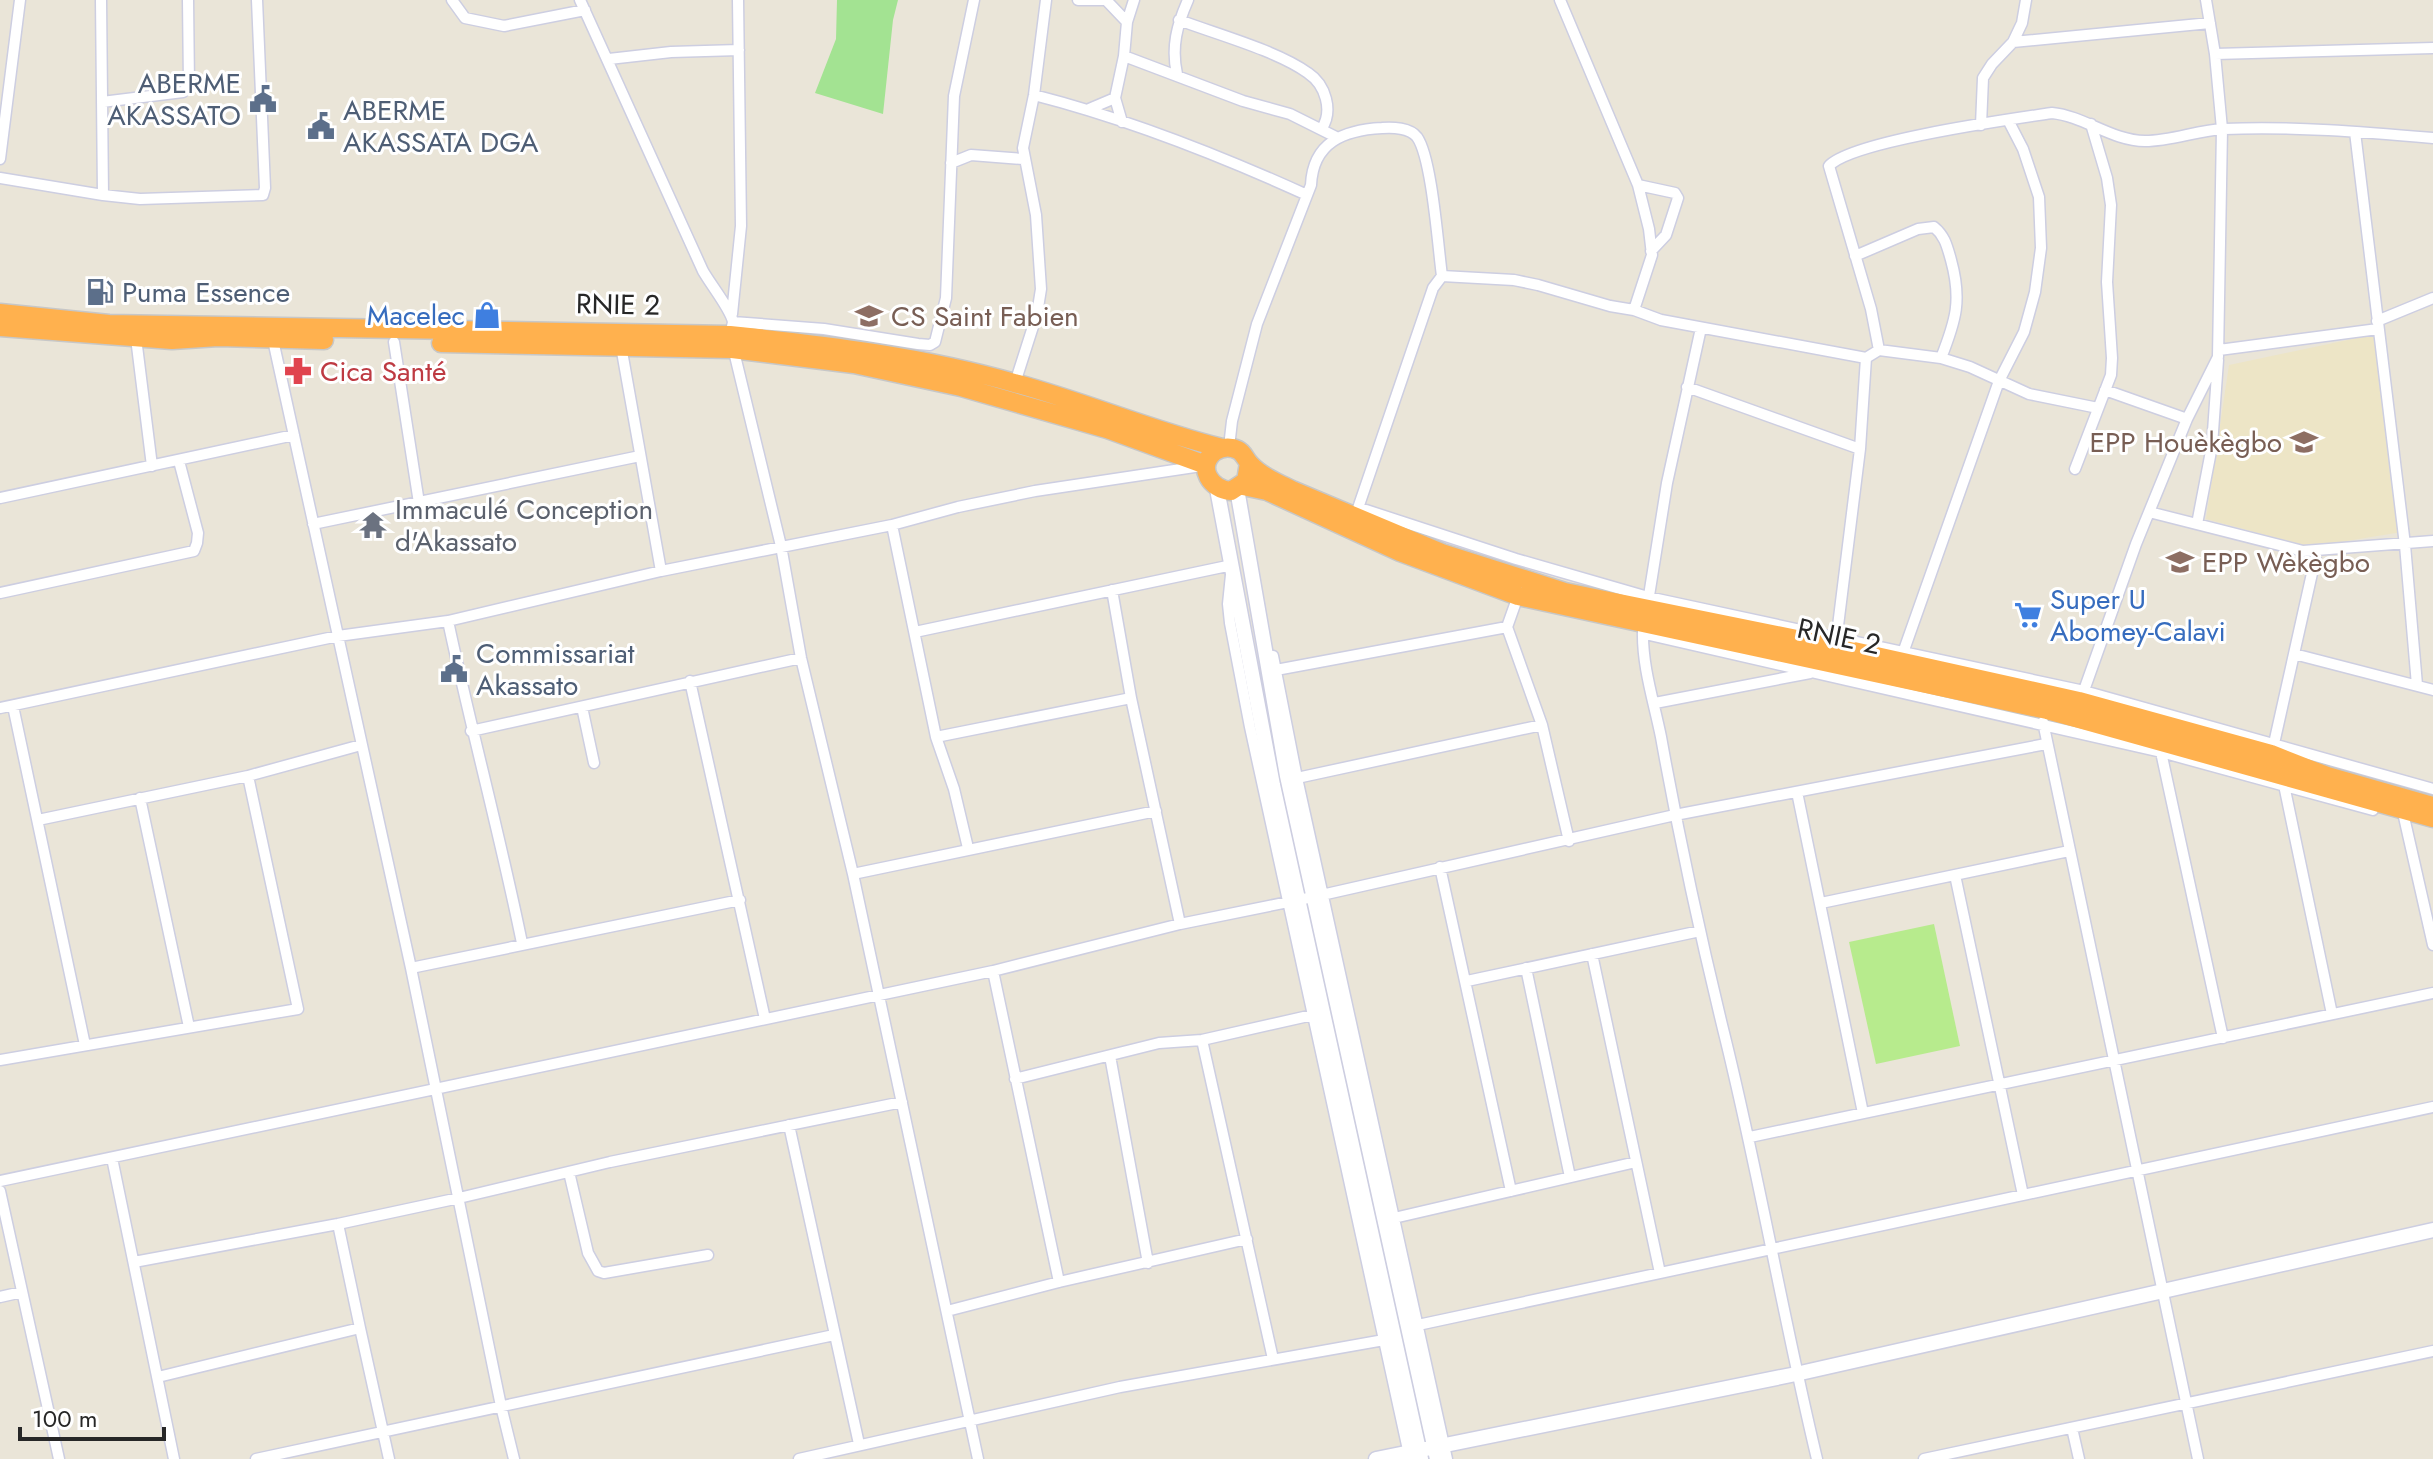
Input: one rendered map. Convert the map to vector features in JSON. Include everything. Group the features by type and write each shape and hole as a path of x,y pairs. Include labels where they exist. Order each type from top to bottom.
{"highway":[{"name":"RNIE 2","path":"0,313 109,324 732,330 859,351 1015,383 1155,430 1245,455 1249,463 1271,480 1354,512 1442,553 1517,578 2404,814 2433,818"},
{"name":"RNIE 2","path":"0,327 136,338 621,346 732,330 854,364 961,387 1107,429 1206,465"},
{"path":"1217,489 1208,479 1206,465 1215,452 1225,448"},
{"path":"1240,487 1249,475 1249,463"},
{"name":"RNIE 2","path":"1217,489 1224,491 1240,487 1267,491 1400,552 1518,596 1836,642 2081,696 2273,748 2327,776 2433,806"}],"main road":[{"path":"1240,487 1248,561 1306,898 1318,1013 1427,1454"},
{"path":"1217,489 1251,674 1306,898 1427,1454"},
{"path":"1376,1459 1427,1454 2433,1230"}],"street":[{"path":"0,159 20,0"},
{"path":"101,0 103,195"},
{"path":"102,102 183,92 189,85 188,0"},
{"path":"0,178 140,199 263,195 257,0"},
{"path":"452,0 465,18 504,26 582,5 732,330 781,546 801,658 853,874 978,1459"},
{"path":"732,330 741,226 738,0"},
{"path":"732,330 824,329 918,344 935,342 946,298 955,87 974,0"},
{"path":"1015,383 1037,314 1041,289 1036,215 1023,148 1034,95 1046,0"},
{"path":"1078,0 1107,0 1127,22"},
{"path":"1122,122 1115,98 1127,22 1134,0"},
{"path":"1177,74 1174,43 1188,0"},
{"path":"1560,0 1638,185 1649,229 1651,251 1634,310"},
{"path":"1981,125 1983,78 2013,42 2022,23 2026,0"},
{"path":"2197,524 2212,446 2219,354 2222,129 2206,0"},
{"path":"1179,20 1280,58 1309,73 1318,83 1328,105 1328,119 1322,128"},
{"path":"2013,42 2210,23"},
{"path":"2215,54 2433,48"},
{"path":"609,59 671,52 739,50"},
{"path":"1124,56 1243,101 1290,114 1336,137"},
{"path":"1034,95 1089,109 1233,161 1307,195"},
{"path":"1089,109 1115,98"},
{"path":"1879,350 1871,309 1835,190 1829,166 1831,163 1900,139 2052,113 2071,115 2129,139 2144,141 2222,129 2355,132 2433,138"},
{"path":"1904,650 1999,381 2024,332 2035,292 2041,248 2039,197 2023,149 2008,120"},
{"path":"2075,469 2111,375 2112,358 2107,282 2111,205 2107,178 2091,124"},
{"path":"1225,448 1257,324 1307,195 1314,164 1336,137 1358,129 1389,128 1412,133 1419,139 1431,190 1442,276 1433,288 1354,512"},
{"path":"2355,132 2405,545 2417,685"},
{"path":"951,163 971,155 1023,159"},
{"path":"1638,185 1675,193 1678,198 1666,235 1651,251"},
{"path":"1855,256 1918,229 1934,227 1943,234 1958,296 1956,321 1941,358"},
{"path":"1442,276 1514,280 1634,310 1661,320 1866,358 1879,350 1941,358 1970,367 2029,394 2098,408"},
{"path":"2219,354 2378,325 2433,298"},
{"path":"1701,328 1687,387 1645,614 1642,649 1700,931 1750,1137 1796,1374 1817,1459"},
{"path":"136,338 152,466"},
{"path":"273,340 411,968 514,1459"},
{"path":"394,342 419,503"},
{"path":"621,346 661,571"},
{"path":"1866,358 1860,449 1836,642 1904,650 2081,696 2113,601 2187,419 2219,354"},
{"path":"1687,387 1860,449"},
{"path":"2105,390 2187,419"},
{"path":"0,498 294,435"},
{"path":"313,524 640,456"},
{"path":"0,593 194,551 198,533 179,461"},
{"path":"0,708 338,636 448,621 661,571 892,525 1035,491 1206,465"},
{"path":"2149,512 2303,551 2433,541"},
{"path":"892,525 936,737 954,789 968,848"},
{"path":"2317,551 2273,748 2433,789"},
{"path":"1248,561 1263,603 1297,778 1306,898 1394,1218 1418,1325 1427,1454"},
{"path":"915,632 1232,565"},
{"path":"1112,590 1131,698 1180,924"},
{"path":"1518,596 1507,627 1542,725 1569,841"},
{"path":"1645,614 1645,634 1816,672 2045,717 2161,752 2284,782 2332,1014"},
{"path":"448,621 522,943"},
{"path":"1276,670 1507,627"},
{"path":"2294,654 2433,690"},
{"path":"471,731 801,658"},
{"path":"1655,703 1816,672"},
{"path":"690,681 765,1019"},
{"path":"936,737 1131,698"},
{"path":"13,706 85,1045"},
{"path":"582,707 594,763"},
{"path":"2045,717 2046,744 2198,1459"},
{"path":"1297,778 1542,725"},
{"path":"0,1181 993,971 1180,924 1569,841 1675,815 2046,744"},
{"path":"38,820 248,776 361,745"},
{"path":"2161,752 2223,1038"},
{"path":"0,1060 298,1009 248,776"},
{"path":"1797,792 1863,1113"},
{"path":"140,798 189,1027"},
{"path":"853,874 1156,811"},
{"path":"2404,814 2433,826"},
{"path":"2404,814 2433,945"},
{"path":"1821,903 2069,851"},
{"path":"1440,867 1511,1191"},
{"path":"1955,875 2023,1195"},
{"path":"411,968 740,900"},
{"path":"1467,981 1700,931"},
{"path":"1592,954 1660,1273"},
{"path":"1526,968 1570,1177"},
{"path":"993,971 1059,1282"},
{"path":"1750,1137 2433,993"},
{"path":"1015,1079 1159,1043 1202,1040 1318,1013 1384,1340 1427,1454"},
{"path":"1202,1040 1273,1359"},
{"path":"1110,1056 1148,1263"},
{"path":"134,1262 338,1224 902,1102"},
{"path":"1418,1325 2433,1107"},
{"path":"789,1125 859,1444"},
{"path":"112,1158 174,1459"},
{"path":"1394,1218 1636,1162"},
{"path":"569,1172 588,1253 598,1271 604,1273 708,1255"},
{"path":"0,1191 59,1459"},
{"path":"338,1224 389,1459"},
{"path":"947,1311 1247,1239"},
{"path":"0,1297 22,1292"},
{"path":"158,1377 360,1328"},
{"path":"256,1459 834,1335"},
{"path":"799,1459 1120,1387 1384,1340"},
{"path":"1924,1459 2433,1351"},
{"path":"2072,1428 2079,1459"}],"shaded area":[{"name":"EPP Houèkègbo","path":"2376,334 2402,532 2310,547 2206,519 2229,365"}],"green space":[{"path":"837,0 898,0 883,114 815,93 836,39"},
{"path":"1934,924 1960,1046 1876,1064 1849,942"}],"place":[{"name":"ABERME AKASSATO","path":"263,99"},
{"name":"ABERME AKASSATA DGA","path":"321,126"},
{"name":"Puma Essence","path":"100,292"},
{"name":"Macelec","path":"487,315"},
{"name":"CS Saint Fabien","path":"869,316"},
{"name":"Cica Santé","path":"298,371"},
{"name":"EPP Houèkègbo","path":"2304,442"},
{"name":"Immaculé Conception d'Akassato","path":"373,525"},
{"name":"EPP Wèkègbo","path":"2180,562"},
{"name":"Super U Abomey-Calavi","path":"2028,615"},
{"name":"Commissariat Akassato","path":"454,669"}]}
